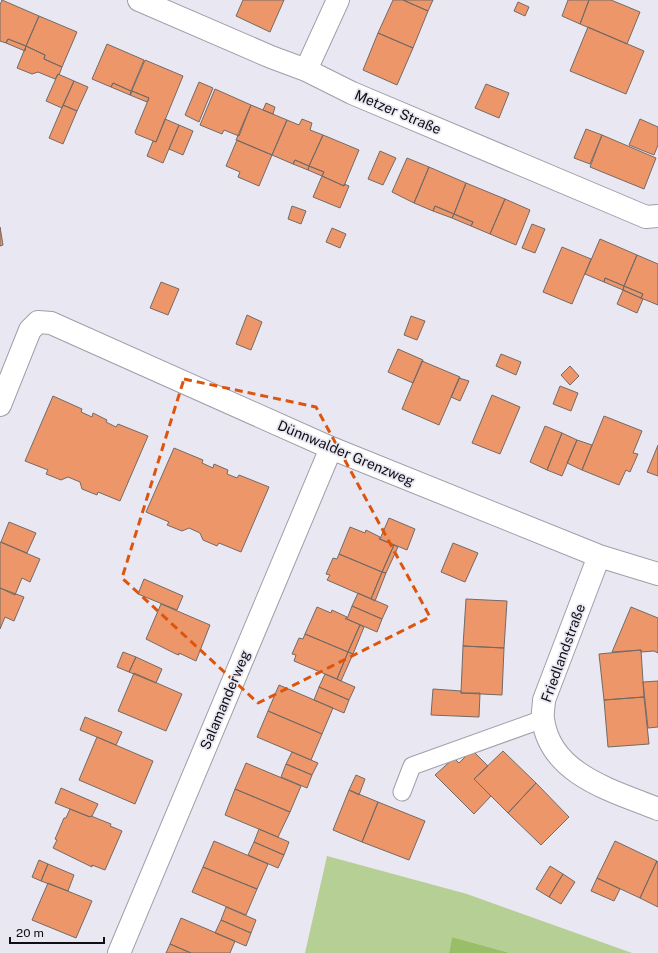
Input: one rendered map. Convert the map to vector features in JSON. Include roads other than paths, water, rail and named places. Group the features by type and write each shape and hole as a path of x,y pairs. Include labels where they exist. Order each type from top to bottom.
{"street":[{"name":"Metzer Straße","path":"139,0 271,57 306,70 360,96 646,217 658,216"},
{"path":"306,70 338,0"},
{"name":"Dünnwalder Grenzweg","path":"0,405 30,330 38,322 51,322 331,448 599,556 658,574"},
{"name":"Salamanderweg","path":"119,953 331,448"},
{"name":"Friedlandstraße","path":"599,556 544,700 543,719 552,747 573,770 586,779 658,809"}],"lane":[{"path":"402,792 412,766 543,719"}]}
